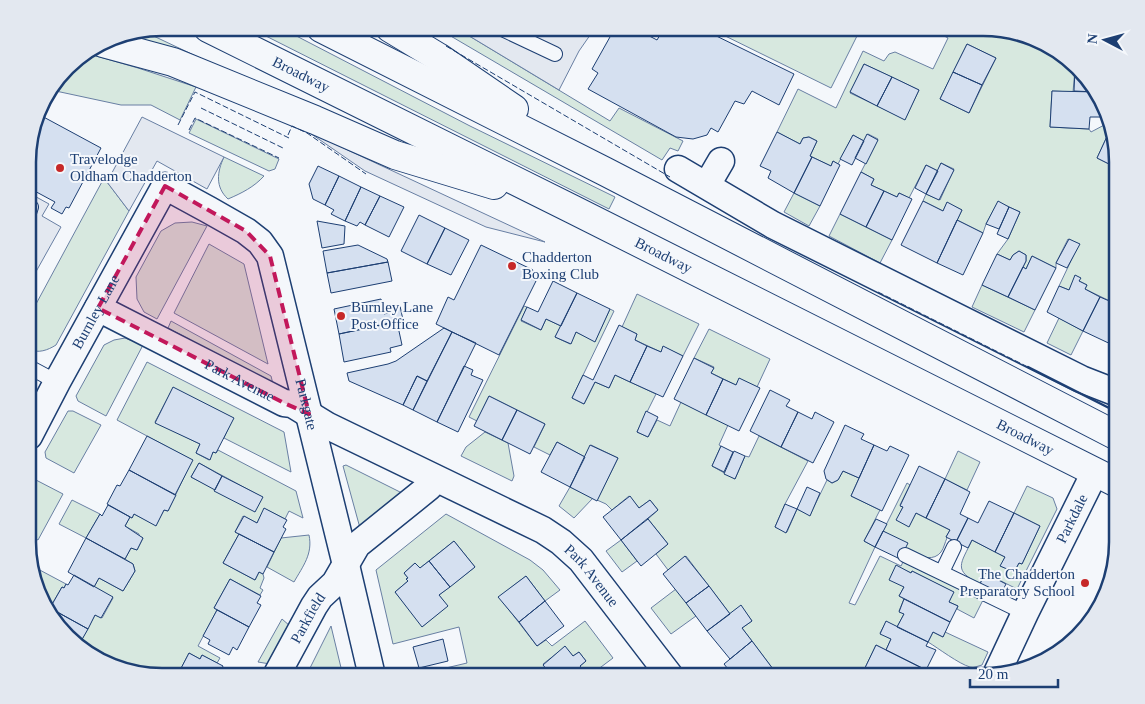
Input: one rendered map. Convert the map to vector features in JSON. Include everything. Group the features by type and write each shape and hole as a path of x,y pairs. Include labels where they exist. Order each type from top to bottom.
{"highway":[{"name":"Broadway","path":"224,36 1106,478"},
{"path":"337,36 604,171 1108,431"},
{"path":"403,36 438,57 604,171"},
{"path":"114,46 173,62 316,120 395,155 572,209"}],"street":[{"path":"707,185 721,161"},
{"path":"678,169 773,225 1081,379 1108,390"},
{"name":"Burnley Lane","path":"36,422 165,186"},
{"name":"Parkgate","path":"165,186 246,231 260,242 270,256 370,668"},
{"name":"Park Avenue","path":"98,308 284,403 292,404 328,426 543,530 561,542 581,560 663,667"},
{"path":"346,565 356,545 429,487 434,478"},
{"name":"Parkdale","path":"1000,666 1025,613 1106,478"},
{"name":"Parkfield","path":"281,668 320,597 335,583 346,565"}],"lane":[{"path":"517,36 554,54"},
{"path":"36,371 57,382"},
{"path":"942,572 954,547"},
{"path":"905,555 1025,613"}],"highlighted area":[{"path":"165,186 246,231 270,256 309,414 284,403 98,308"}],"shaded area":[{"path":"155,36 200,58 137,39"},
{"path":"266,36 296,36 470,126 615,197 609,209"},
{"path":"451,36 469,36 610,121 619,108 683,141 678,151 670,148 662,160"},
{"path":"469,36 589,36 579,51 559,90"},
{"path":"725,36 857,36 831,88"},
{"path":"944,36 982,36 999,37 1031,46 1059,62 1074,76 1073,92 1052,91 1050,127 1089,129 1091,132 1103,126 1106,138 1097,158 1108,164 1108,300 1085,289 1087,285 1079,281 1080,278 1076,276 1069,290 1059,286 1079,244 1068,239 1056,263 1056,268 1032,256 1026,269 1023,267 1026,255 1019,251 1010,260 997,254 1008,239 1020,212 998,202 983,233 957,220 962,210 947,203 943,211 923,201 926,194 940,200 954,169 941,163 938,171 926,165 909,198 899,193 897,197 871,185 874,179 861,172 878,139 868,134 864,141 853,135 838,164 833,161 831,166 810,156 817,141 809,137 803,138 800,144 777,132 798,89 836,108 863,51 884,61 889,54 895,52 933,69 948,38","holes":["967,44 996,58 969,113 940,99","864,64 919,90 905,119 850,93"]},
{"path":"96,56 196,87 180,120 151,105 121,105 58,92 73,73"},
{"path":"142,117 224,157 207,189 157,161 129,211 107,182"},
{"path":"196,119 279,159 275,169 269,171 189,133"},
{"path":"307,131 545,242 486,227 365,171"},
{"path":"224,157 264,176 248,189 228,199 221,189 218,179"},
{"path":"104,178 129,211 56,345 43,351 36,351 36,304"},
{"path":"794,193 820,206 809,226 784,212"},
{"path":"36,197 49,204 42,216 61,227 36,272"},
{"path":"840,214 892,240 880,263 829,236"},
{"path":"192,222 207,226 157,319 144,312 137,299 136,277 161,231 175,223"},
{"path":"209,244 244,264 268,364 174,313"},
{"path":"982,285 1035,310 1024,332 972,307"},
{"path":"637,294 699,324 683,356 664,347 661,352 635,340 637,334 622,327"},
{"path":"524,306 527,307 521,321 541,330 546,319 561,326 555,337 570,344 576,332 595,341 610,309 614,311 572,398 584,404 595,382 609,388 615,375 656,394 637,432 648,437 657,420 670,426 681,402 728,425 712,466 735,479 745,456 749,457 759,436 808,461 775,527 787,532 797,509 810,515 827,480 832,483 838,480 843,471 859,478 851,496 880,510 864,541 875,547 849,603 855,605 880,556 901,566 903,562 983,600 974,618 957,609 958,606 949,602 953,592 912,571 911,573 896,566 904,587 899,596 904,599 899,611 904,614 897,627 886,622 880,633 891,639 886,650 876,645 865,667 772,667 742,628 752,621 741,606 730,614 686,556 668,570 656,554 668,544 648,519 658,510 650,500 639,508 629,496 612,510 606,504 597,500 618,458 591,445 585,457 557,442 550,455 534,447 545,424 489,396 477,421 469,417"},
{"path":"1059,318 1083,331 1071,355 1047,343"},
{"path":"171,321 271,376 273,384 168,328"},
{"path":"709,329 770,359 757,387 740,379 736,385 711,373 714,367 694,358"},
{"path":"125,338 143,345 106,416 78,401 76,396 104,345 114,340"},
{"path":"147,362 284,432 291,472 224,438 233,418 173,388 155,422 200,444 196,453 209,460 213,452 216,453 218,450 296,491 303,518 289,511 285,519 265,509 257,523 243,516 235,532 239,534 223,563 255,580 259,572 263,574 264,578 260,588 263,590 260,595 230,579 214,608 217,610 198,646 220,658 217,663 202,655 200,659 189,653 181,668 146,667 114,658 99,651 82,639 95,615 102,618 113,598 94,587 99,578 123,591 135,571 133,564 125,559 131,548 137,550 143,538 125,526 134,514 156,525 164,510 168,511 192,460 117,420","holes":["199,463 262,497 215,489 191,477"]},
{"path":"68,411 73,411 101,425 74,473 46,458 45,452"},
{"path":"485,432 508,443 514,476 512,481 461,456 466,447"},
{"path":"958,451 980,462 967,490 945,479"},
{"path":"346,465 404,494 360,528 343,466"},
{"path":"36,480 63,494 38,540 36,539"},
{"path":"907,483 910,485 900,505 903,507 897,520 909,526 916,513 950,530 941,552 935,557 928,558 911,552 883,531"},
{"path":"1027,486 1053,498 1057,509 1017,589 985,573 980,584 965,575 961,566 972,540 1005,557 1001,566 1014,572 1019,563 1022,564 1040,526 1014,513"},
{"path":"570,487 593,498 574,518 559,506"},
{"path":"72,500 100,514 86,538 59,524"},
{"path":"446,514 530,560 543,570 560,590 545,601 526,576 499,597 537,646 546,640 552,646 585,621 613,658 600,667 581,667 580,666 586,661 579,652 573,656 565,647 543,664 546,668 447,668 467,663 459,627 393,644 376,570","holes":["454,541 475,567 439,595 447,606 423,626 395,592 408,581 404,573 415,563 420,568"]},
{"path":"309,535 310,548 304,565 294,582 267,567 281,538"},
{"path":"621,540 637,561 622,572 606,551"},
{"path":"40,570 66,584 64,588 62,587 53,603"},
{"path":"676,589 696,616 671,634 651,608"},
{"path":"282,619 290,626 270,664 258,662"},
{"path":"331,626 341,668 310,668"},
{"path":"933,632 943,637 945,632 988,652 982,665 970,667 965,665 928,642"}],"building":[{"path":"611,36 649,36 657,40 659,36 716,36 794,74 779,105 752,91 744,104 735,101 718,132 711,128 707,135 693,139 676,137 588,89 598,73 592,69"},
{"path":"967,44 996,58 982,85 953,72"},
{"path":"864,64 892,77 877,106 850,92"},
{"path":"953,72 982,85 969,113 940,99"},
{"path":"892,77 919,90 905,120 877,106"},
{"path":"1075,77 1087,92 1074,91"},
{"path":"1052,91 1087,92 1100,117 1090,117 1089,129 1050,127"},
{"name":"Travelodge Oldham Chadderton","path":"45,118 101,148 69,208 66,207 62,214 51,208 55,202 36,192 37,146"},
{"path":"777,132 800,144 803,138 809,137 817,141 810,156 812,157 794,193 768,178 771,171 760,166"},
{"path":"867,134 878,140 866,164 855,158"},
{"path":"853,135 864,141 852,165 840,159"},
{"path":"1106,138 1108,164 1097,158"},
{"path":"812,157 831,166 833,161 840,165 820,206 794,193"},
{"path":"941,163 954,170 939,200 926,194"},
{"path":"926,165 938,171 926,194 915,188"},
{"path":"318,166 339,176 325,205 313,199 309,184"},
{"path":"861,172 874,179 871,185 884,191 866,227 840,214"},
{"path":"339,176 361,187 345,221 331,214 334,210 325,205"},
{"path":"361,187 380,196 365,225 360,222 357,226 345,221"},
{"path":"884,191 897,197 899,193 912,199 892,240 866,227"},
{"path":"380,196 404,207 389,237 365,225"},
{"path":"923,201 943,211 947,202 962,210 937,263 901,245"},
{"path":"998,201 1009,207 999,229 986,224"},
{"path":"1009,207 1020,212 1008,239 997,234"},
{"path":"419,215 445,228 427,264 401,251"},
{"path":"957,220 983,233 963,275 937,263"},
{"path":"317,221 345,226 344,244 322,248"},
{"path":"445,228 469,240 451,275 427,264"},
{"path":"1069,239 1080,244 1067,268 1056,263"},
{"path":"358,245 387,259 388,262 327,273 323,251"},
{"path":"481,245 533,270 529,278 536,281 499,355 436,324 448,297 454,300"},
{"path":"1019,251 1026,255 1026,261 1008,297 982,285 997,254 1010,260"},
{"path":"1032,256 1056,268 1035,310 1008,297 1023,267 1026,269"},
{"path":"388,262 392,281 331,293 327,273"},
{"path":"1075,275 1081,278 1079,281 1087,285 1085,289 1100,297 1083,331 1047,312 1059,286 1069,290"},
{"path":"553,281 577,293 561,326 546,319 541,330 521,320 527,307 538,312"},
{"path":"577,293 610,309 595,342 576,332 571,344 555,337"},
{"path":"1100,297 1108,300 1108,343 1083,331"},
{"path":"381,299 384,314 392,312 391,308 400,306 403,320 339,334 334,309"},
{"path":"397,322 402,345 390,348 391,352 344,362 339,334"},
{"path":"619,325 637,334 635,340 647,346 630,382 615,375 609,388 595,382 584,404 572,398 583,375 593,380"},
{"path":"444,328 452,332 427,381 417,376 403,405 349,381 347,373 396,361"},
{"path":"452,332 476,343 437,422 413,410"},
{"path":"647,346 661,352 663,346 683,356 663,397 630,382"},
{"path":"694,358 714,368 711,373 723,379 706,415 674,399"},
{"path":"464,366 473,370 471,375 483,380 458,432 437,422"},
{"path":"417,376 427,381 413,410 403,405"},
{"path":"739,378 760,388 739,431 706,415 723,379 736,385"},
{"path":"173,387 234,418 216,453 213,452 210,460 196,453 200,444 155,423"},
{"path":"770,390 790,400 786,406 798,412 781,447 750,431"},
{"path":"489,396 517,410 502,440 474,426"},
{"path":"517,410 545,424 530,454 502,440"},
{"path":"646,411 658,417 648,437 637,432"},
{"path":"798,412 812,419 815,412 834,422 813,463 781,447"},
{"path":"845,425 864,434 861,439 874,445 859,478 843,471 838,480 832,483 826,479 824,471"},
{"path":"147,436 193,460 175,495 129,470"},
{"path":"557,442 585,457 570,487 541,472"},
{"path":"590,445 618,458 597,501 570,487"},
{"path":"874,445 887,451 890,446 909,455 882,511 851,496"},
{"path":"721,446 733,452 724,472 712,466"},
{"path":"734,451 745,456 735,479 724,474"},
{"path":"199,463 222,476 215,490 191,477"},
{"path":"919,466 945,479 926,518 916,513 909,527 896,520 903,507 900,506"},
{"path":"129,470 176,495 168,511 164,510 156,526 134,514 132,518 107,504 117,485 120,486"},
{"path":"222,476 263,497 255,512 214,491"},
{"path":"945,479 970,492 960,514 968,518 956,542 946,537 950,530 926,518"},
{"path":"807,487 820,493 810,516 797,509"},
{"path":"630,496 639,508 650,500 658,510 621,540 603,517"},
{"path":"989,501 1014,513 995,552 972,540 968,548 956,542 968,518 978,523"},
{"path":"785,504 797,509 786,533 775,527"},
{"path":"108,505 130,517 125,526 143,538 137,550 131,548 125,559 86,538 100,514 102,516"},
{"path":"264,508 287,520 283,527 286,529 274,552 235,532 244,516 257,523"},
{"path":"1014,513 1040,526 1022,564 1019,563 1014,572 1000,566 1005,557 995,552"},
{"path":"648,519 668,544 641,566 621,540"},
{"path":"876,519 887,524 875,547 864,541"},
{"path":"883,531 908,543 900,559 875,547"},
{"path":"239,534 274,552 263,574 259,572 255,580 223,563"},
{"path":"86,538 133,564 135,571 123,591 99,578 94,587 68,572"},
{"path":"454,541 475,567 450,587 429,561"},
{"path":"685,556 709,586 686,603 663,574"},
{"path":"429,561 450,587 439,595 448,606 422,627 395,592 408,581 404,573 415,563 420,568"},
{"path":"896,565 954,592 949,602 958,606 950,622 899,596 904,587 889,580"},
{"path":"985,573 1006,584 1001,594 980,584"},
{"path":"74,575 113,597 101,618 95,615 88,629 59,613 53,603 62,587 64,588 66,584 68,585"},
{"path":"526,576 545,601 519,622 498,597"},
{"path":"230,579 261,596 257,603 261,605 249,627 214,608"},
{"path":"709,586 730,614 707,631 686,603"},
{"path":"904,599 950,622 943,637 933,632 928,642 897,627 904,614 899,612"},
{"path":"545,601 564,626 537,646 519,622"},
{"path":"741,605 752,621 742,628 752,641 730,659 707,631"},
{"path":"217,610 249,627 237,650 233,647 229,655 208,644 210,640 203,636"},
{"path":"59,613 88,629 82,639"},
{"path":"886,621 928,642 926,646 936,650 927,667 920,667 886,650 891,639 880,634"},
{"path":"443,639 448,661 419,668 413,647"},
{"path":"752,641 772,667 727,667 724,664"},
{"path":"876,645 920,667 865,667"},
{"path":"565,646 573,656 579,652 586,661 580,666 581,667 545,668 543,665"},
{"path":"189,653 200,659 202,655 223,666 222,668 181,668"}],"fence":[{"path":"446,46 670,177"},
{"path":"178,125 195,92 289,138"},
{"path":"201,108 283,148"},
{"path":"189,130 195,118 279,158"},
{"path":"288,135 292,126 307,133 366,174"},
{"path":"878,292 1028,367"}],"wall":[{"path":"1028,367 1108,407"}],"place":[{"name":"Travelodge Oldham Chadderton","path":"60,168"},
{"name":"Chadderton Boxing Club","path":"512,266"},
{"name":"Burnley Lane Post Office","path":"341,316"},
{"name":"The Chadderton Preparatory School","path":"1085,583"}]}
